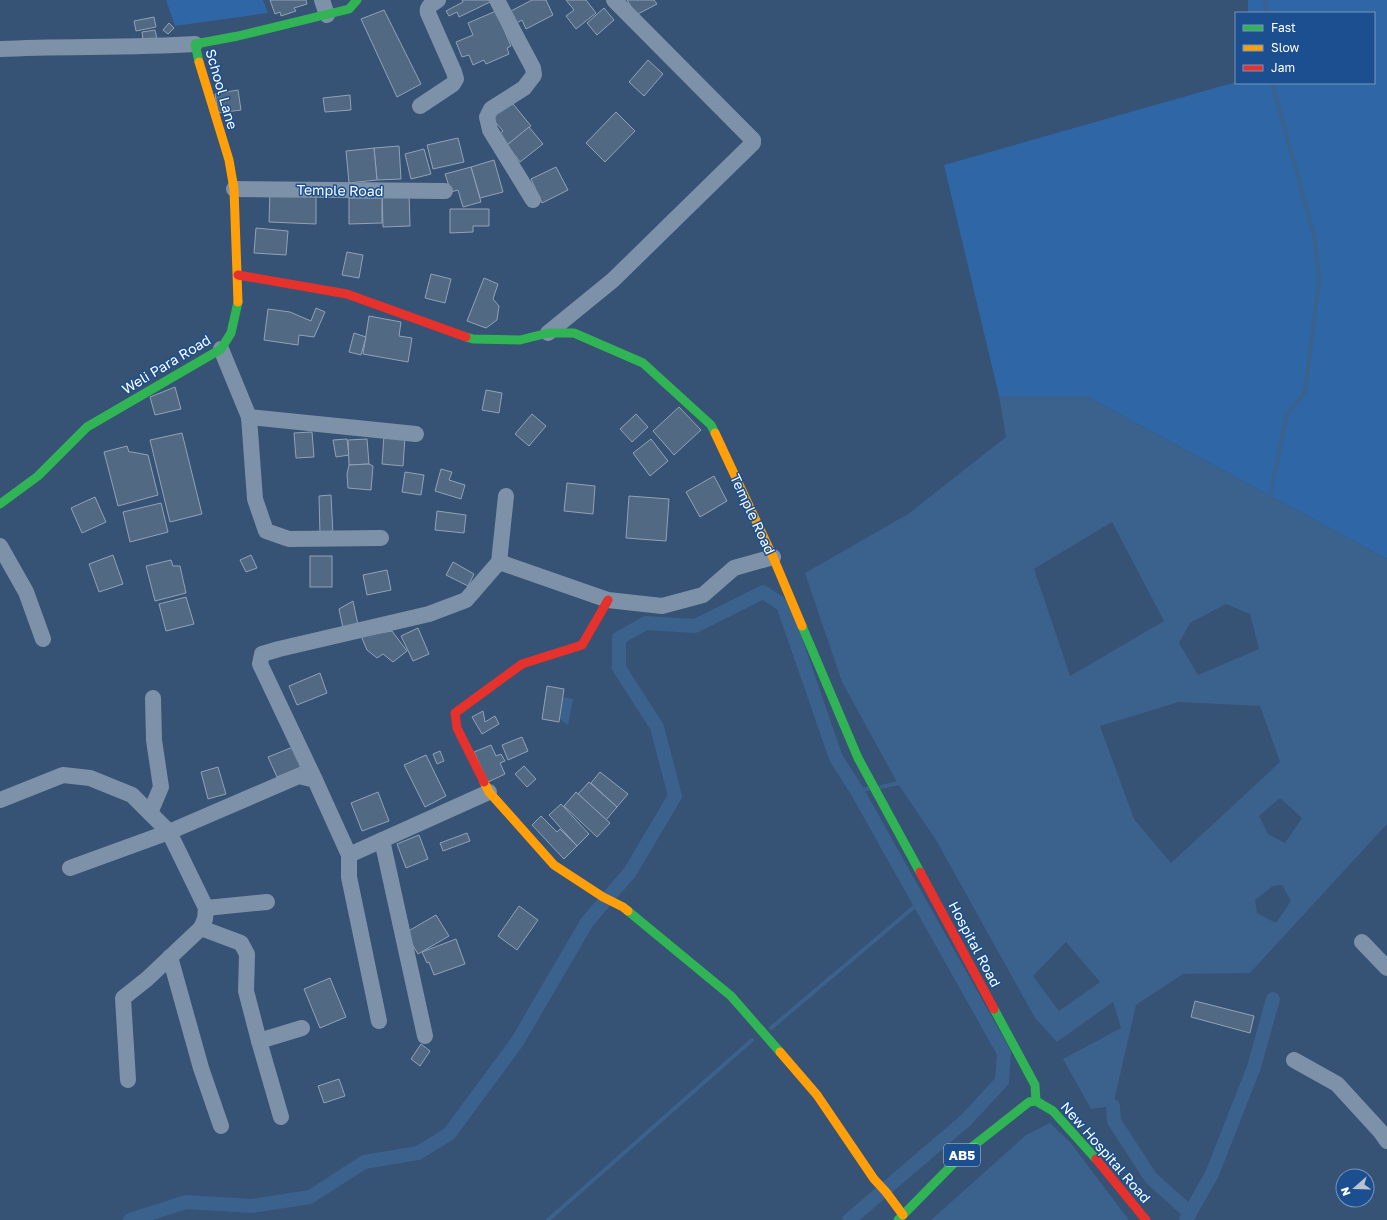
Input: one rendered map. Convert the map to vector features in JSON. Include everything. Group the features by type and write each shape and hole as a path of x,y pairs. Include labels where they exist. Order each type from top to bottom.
{"street":[{"name":"School Lane","path":"234,189 229,160 200,68 195,44 238,36 325,7 349,9 358,0"},
{"path":"420,106 453,84 456,79 427,10 429,6 438,0"},
{"path":"497,0 533,68 534,75 524,88 491,109 487,117 490,130 534,200"},
{"path":"238,275 347,294 473,339 520,340 548,333 613,280 753,143 753,140 614,0"},
{"path":"0,49 63,46 143,47 195,44"},
{"name":"Temple Road","path":"234,189 445,192"},
{"name":"Weli Para Road","path":"0,504 38,476 87,427 221,349 231,333 239,300 234,189"},
{"name":"Temple Road","path":"548,333 574,333 643,363 712,425 773,556 858,758 882,803"},
{"path":"221,349 248,417 255,499 266,531 289,539 381,538"},
{"path":"248,417 416,434"},
{"path":"379,1021 349,877 349,855 260,664 262,654 286,647 429,614 466,600 499,562 506,496"},
{"path":"0,546 26,592 44,639"},
{"path":"499,562 608,600 662,606 703,596 734,568 773,556"},
{"path":"608,600 582,645 522,664 455,713 457,728 489,792 554,865 604,897 623,907 731,996 817,1095 874,1179 886,1192 900,1218"},
{"path":"150,813 161,787 154,740 153,698"},
{"path":"0,800 63,775 90,778 132,795 169,832 206,908 205,919 201,928 147,979 123,998 128,1080"},
{"path":"70,868 169,832 299,776 315,780"},
{"path":"349,855 489,792"},
{"name":"Hospital Road","path":"882,803 1035,1085 1036,1101"},
{"path":"382,840 425,1036"},
{"path":"206,908 267,902"},
{"path":"201,928 241,943 247,954 246,991 281,1117"},
{"path":"1362,942 1387,968"},
{"path":"170,957 201,1068 221,1126"},
{"path":"259,1041 302,1028"},
{"path":"1294,1060 1337,1084 1387,1141"},
{"name":"AB5","path":"900,1218 963,1154 1029,1102 1036,1101"},
{"name":"New Hospital Road","path":"1036,1101 1053,1111 1103,1166 1146,1220"}],"shaded area":[{"path":"166,0 263,0 268,13 175,26"},
{"path":"1248,0 1387,0 1387,559 1086,396 999,396 944,165 1235,82 1235,84 1375,84 1375,12 1248,12"},
{"path":"999,396 1086,396 1387,559 1387,824 1250,973 1183,974 1136,1005 1113,1106 1091,1109 1063,1059 1121,1028 1113,1002 1057,1042 1035,1018 936,840 898,784 842,682 805,573 908,514 1006,437","holes":["1112,522 1164,621 1070,676 1034,569","1226,604 1250,614 1259,649 1198,675 1179,643 1190,623","1179,702 1260,706 1280,762 1171,863 1134,819 1100,726","1280,798 1302,818 1285,843 1268,834 1259,816","1282,885 1291,901 1276,923 1257,913 1255,900 1273,886","1066,942 1100,982 1059,1011 1033,976"]},
{"path":"563,697 573,699 568,725 560,719"},
{"path":"1050,1123 1070,1142 1129,1220 931,1220 1026,1135"}],"building":[{"path":"270,0 306,0 307,4 294,8 296,11 281,16 280,12 275,14"},
{"path":"462,0 489,0 490,2 459,17 457,12 449,16 446,11 463,2"},
{"path":"532,0 546,0 553,15 526,29 522,20 515,24 509,12"},
{"path":"566,0 586,0 596,13 576,29 566,16 574,10"},
{"path":"627,0 654,0 657,4 636,15"},
{"path":"604,8 614,20 597,35 587,23"},
{"path":"384,10 421,84 397,97 361,19"},
{"path":"496,11 511,46 507,48 509,54 486,64 484,60 473,65 469,55 462,57 456,42 473,35 468,23"},
{"path":"154,17 156,27 136,31 134,21"},
{"path":"169,23 174,28 168,34 163,30"},
{"path":"155,30 157,39 143,40 142,32"},
{"path":"648,60 663,74 644,96 629,82"},
{"path":"238,90 241,110 218,113 215,94"},
{"path":"350,95 351,110 325,112 323,98"},
{"path":"509,99 531,126 507,145 498,135 503,131 489,115"},
{"path":"616,112 635,131 605,162 586,143"},
{"path":"529,127 543,144 520,162 507,145"},
{"path":"458,138 464,162 433,169 427,145"},
{"path":"399,146 401,179 377,180 374,148"},
{"path":"374,148 377,180 349,183 346,151"},
{"path":"424,149 431,174 411,179 405,154"},
{"path":"494,160 503,192 480,198 471,167"},
{"path":"471,167 481,202 463,207 458,190 451,192 445,174"},
{"path":"556,167 568,190 542,203 531,179"},
{"path":"270,191 316,192 316,224 269,222"},
{"path":"409,193 410,226 383,227 382,194"},
{"path":"349,198 382,198 382,223 349,224"},
{"path":"450,209 489,209 489,226 473,226 473,232 450,233"},
{"path":"256,228 288,231 286,255 254,253"},
{"path":"347,252 363,255 359,278 342,275"},
{"path":"431,274 451,279 445,303 425,298"},
{"path":"484,278 498,284 493,299 499,306 497,320 486,328 467,321"},
{"path":"316,308 325,312 314,337 299,335 298,345 264,340 268,309 290,312 311,321"},
{"path":"369,316 401,322 399,336 412,338 408,362 363,354"},
{"path":"354,333 366,337 361,355 349,352"},
{"path":"175,387 181,409 155,415 150,397"},
{"path":"486,390 502,393 499,413 482,410"},
{"path":"679,407 701,430 674,455 653,431"},
{"path":"532,414 546,426 529,446 515,434"},
{"path":"636,414 648,427 632,442 620,429"},
{"path":"312,432 314,457 296,458 294,433"},
{"path":"182,433 202,514 170,522 150,440"},
{"path":"384,435 405,437 403,466 382,464"},
{"path":"347,439 349,455 336,457 333,440"},
{"path":"367,439 369,464 349,465 348,440"},
{"path":"651,439 668,461 650,476 633,453"},
{"path":"127,446 129,452 148,455 158,495 118,506 104,452"},
{"path":"369,464 373,466 371,490 348,488 347,474 349,465"},
{"path":"441,469 452,472 449,480 465,485 461,499 435,491"},
{"path":"405,472 424,475 421,495 402,492"},
{"path":"714,476 727,501 700,517 686,492"},
{"path":"567,483 595,486 593,514 564,511"},
{"path":"331,495 333,535 320,535 319,496"},
{"path":"629,496 669,499 666,541 626,538"},
{"path":"95,497 106,522 82,533 71,508"},
{"path":"161,503 168,532 130,542 123,512"},
{"path":"437,511 466,515 464,533 435,530"},
{"path":"113,555 123,584 99,592 89,564"},
{"path":"251,555 257,568 246,572 240,560"},
{"path":"310,556 332,556 332,587 310,587"},
{"path":"171,560 173,566 180,566 186,593 155,601 146,566"},
{"path":"453,562 474,574 468,586 446,575"},
{"path":"387,570 391,590 367,595 363,575"},
{"path":"186,597 194,624 166,631 159,604"},
{"path":"353,601 358,625 343,628 339,609"},
{"path":"418,628 429,654 413,661 401,636"},
{"path":"392,631 407,651 393,662 383,654 377,658 367,650 361,636"},
{"path":"320,673 327,693 297,705 289,686"},
{"path":"547,686 564,689 559,722 542,719"},
{"path":"483,711 485,722 495,716 499,724 482,734 472,717"},
{"path":"522,737 528,751 508,760 502,745"},
{"path":"491,745 496,756 501,754 505,761 500,763 505,774 488,782 474,752"},
{"path":"293,747 301,767 277,777 268,757"},
{"path":"440,751 444,761 437,764 433,754"},
{"path":"426,755 446,796 425,807 404,765"},
{"path":"524,766 536,779 527,787 515,774"},
{"path":"218,767 226,794 208,799 201,772"},
{"path":"600,772 628,794 617,807 591,783"},
{"path":"589,782 617,807 606,820 578,794"},
{"path":"378,792 389,821 362,831 351,803"},
{"path":"576,792 610,823 597,837 564,806"},
{"path":"561,804 589,834 577,846 549,815"},
{"path":"541,816 557,832 560,829 577,846 564,859 532,825"},
{"path":"467,833 470,841 443,851 440,843"},
{"path":"419,835 428,859 406,868 397,844"},
{"path":"519,906 538,920 517,950 498,936"},
{"path":"436,915 449,936 418,954 405,933"},
{"path":"456,939 465,964 434,975 429,962 427,963 422,952"},
{"path":"330,978 346,1017 320,1028 304,989"},
{"path":"1195,1001 1254,1016 1250,1033 1191,1017"},
{"path":"421,1044 430,1051 420,1066 411,1059"},
{"path":"339,1079 345,1096 324,1103 318,1086"}],"waterway":[{"path":"1265,0 1266,12"},
{"path":"1269,500 1287,414 1305,392 1319,280 1315,239 1272,84"},
{"path":"130,1220 186,1202 252,1206 310,1197 364,1162 418,1153 449,1134 517,1042 587,922 630,872 675,796 657,727 619,668 619,638 646,623 695,626 763,592 783,605 836,758 857,791 1004,1053 1002,1081 966,1120 849,1220"},
{"path":"881,787 903,782"},
{"path":"857,791 868,789"},
{"path":"771,1028 920,902"},
{"path":"1186,1220 1212,1174 1254,1067 1273,999"},
{"path":"548,1220 752,1040"},
{"path":"1113,1106 1114,1121 1151,1178 1190,1213"}],"traffic: fast":[{"path":"199,62 195,44 238,36 349,9 357,0"},
{"path":"0,504 38,476 87,427 221,349 231,333 238,302"},
{"path":"466,337 473,339 520,340 548,333 574,333 643,363 711,425 715,433"},
{"path":"802,626 858,758 920,872"},
{"path":"628,911 731,996 780,1052"},
{"path":"994,1009 1035,1085 1036,1101"},
{"path":"898,1220 963,1154 1029,1102 1036,1101 1053,1111 1096,1159"}],"traffic: slow":[{"path":"199,62 229,160 234,189 238,302"},
{"path":"715,433 773,557 802,626"},
{"path":"484,782 489,792 554,865 603,897 628,911"},
{"path":"780,1052 817,1095 874,1179 903,1215"}],"traffic: jam":[{"path":"238,275 347,294 466,337"},
{"path":"484,782 457,728 455,713 522,664 582,645 608,600"},
{"path":"920,872 994,1009"},
{"path":"1096,1159 1146,1220"}]}
